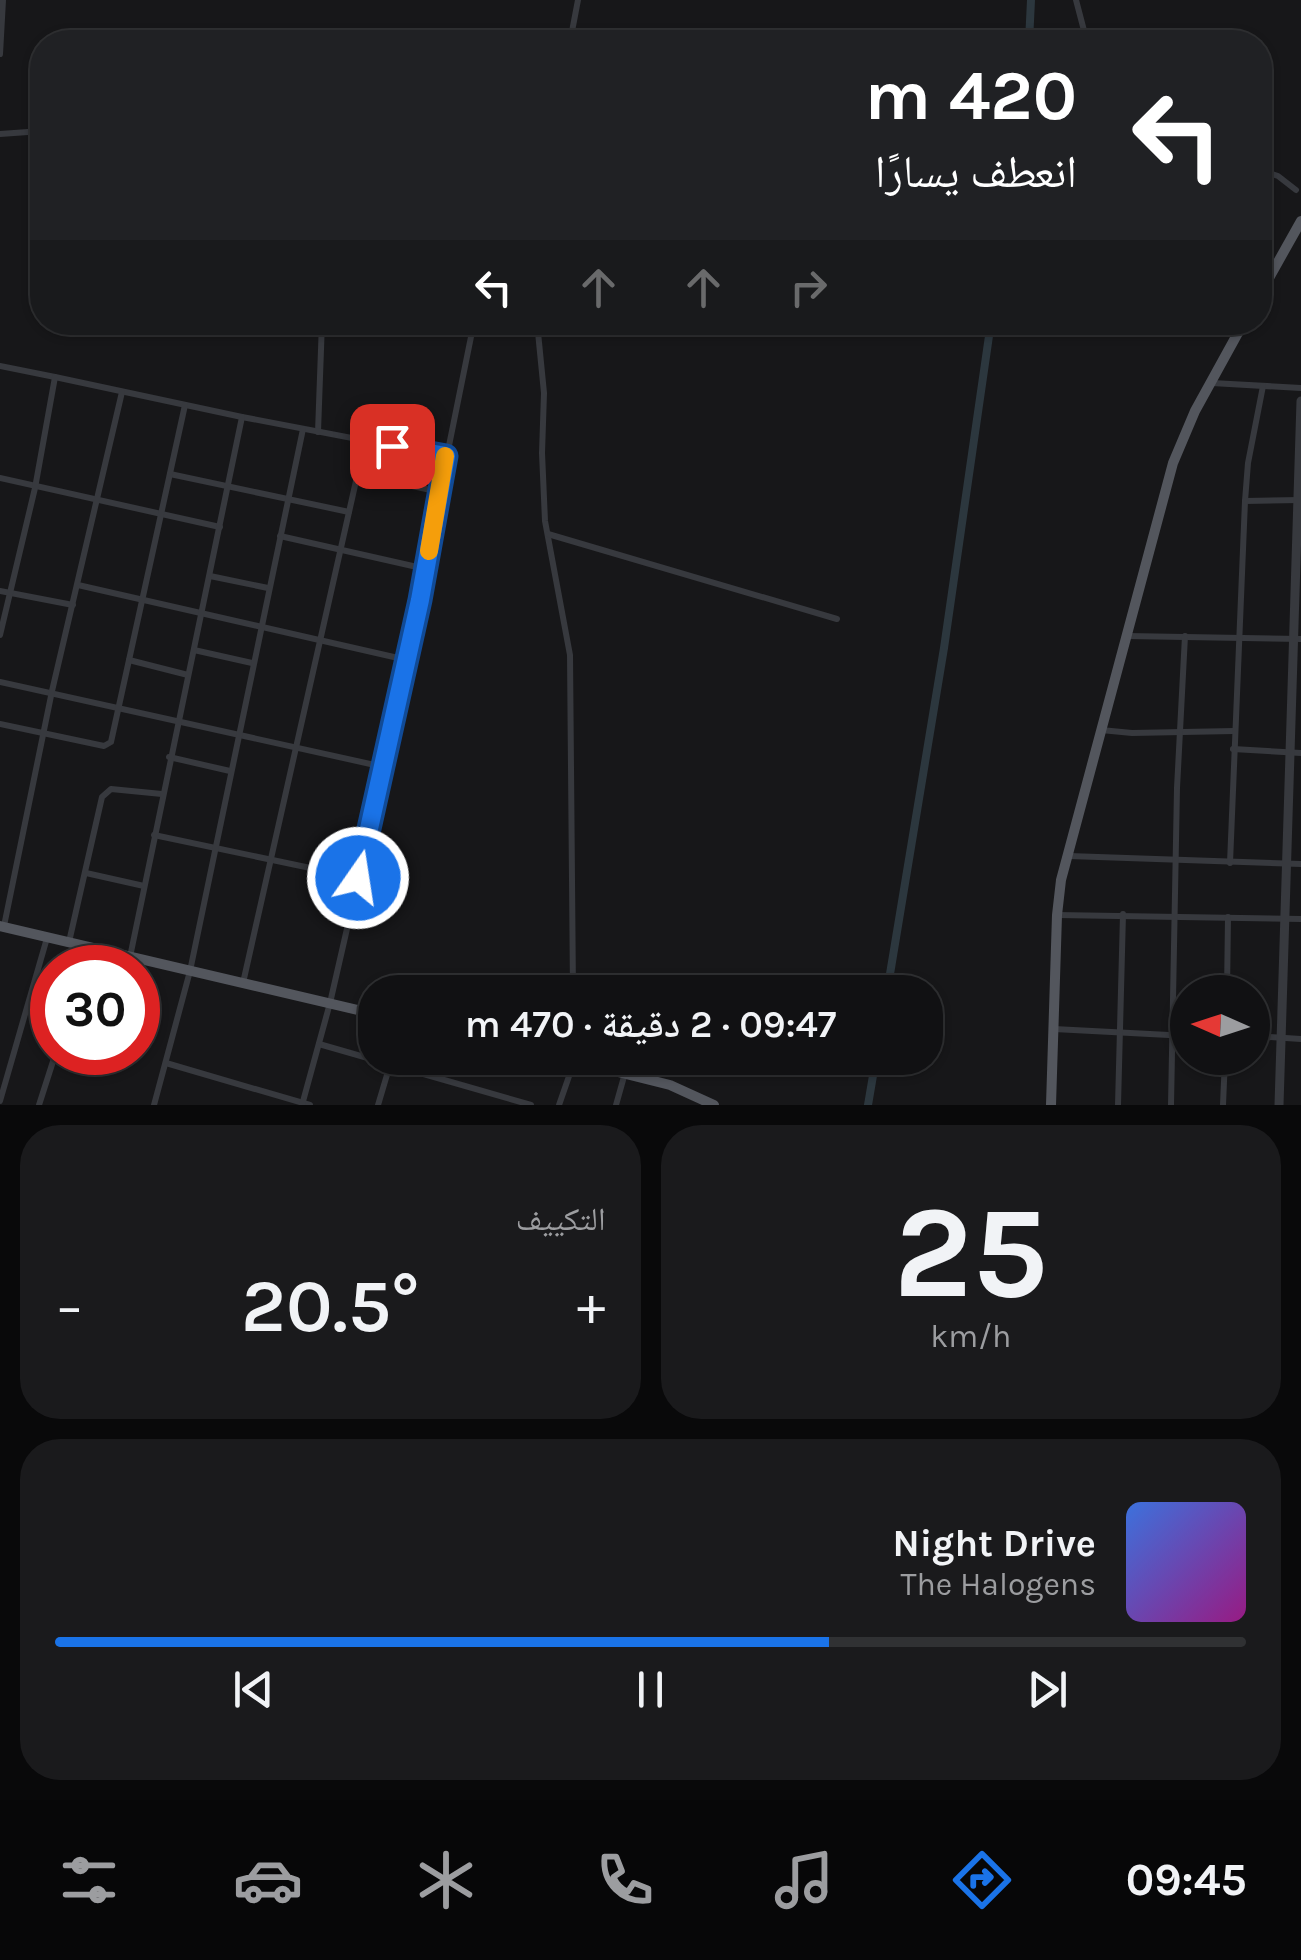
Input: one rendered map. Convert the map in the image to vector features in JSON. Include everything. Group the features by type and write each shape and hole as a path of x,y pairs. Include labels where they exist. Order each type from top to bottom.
{"main road":[{"path":"1272,273 1301,221"},
{"path":"1051,1105 1057,915 1068,856 1173,463 1237,335"},
{"path":"2,927 80,945"},
{"path":"160,964 358,1009"},
{"path":"635,1075 714,1105"}],"street":[{"path":"0,54 3,0"},
{"path":"572,30 578,0"},
{"path":"1076,0 1084,30"},
{"path":"0,134 30,132"},
{"path":"1272,174 1296,190"},
{"path":"318,432 322,335"},
{"path":"166,1063 305,1104 384,767 471,335"},
{"path":"537,335 544,393 542,478 570,655 573,975"},
{"path":"0,367 446,456"},
{"path":"0,635 4,592 35,488 56,377"},
{"path":"1210,383 1301,388"},
{"path":"1230,863 1245,501 1248,462 1264,386"},
{"path":"2,927 122,392"},
{"path":"1279,1105 1287,863 1296,753 1301,401"},
{"path":"0,724 108,745 114,734 185,405"},
{"path":"132,945 242,417"},
{"path":"154,1105 190,971 302,429"},
{"path":"242,983 365,441"},
{"path":"170,474 348,512"},
{"path":"358,474 440,492"},
{"path":"0,478 220,526"},
{"path":"1245,501 1300,500"},
{"path":"548,534 837,619"},
{"path":"280,536 426,570"},
{"path":"210,576 268,588"},
{"path":"78,585 407,660"},
{"path":"4,592 73,605"},
{"path":"1126,636 1298,639"},
{"path":"1175,975 1186,636"},
{"path":"194,650 252,663"},
{"path":"129,660 188,675"},
{"path":"0,682 384,767"},
{"path":"1101,730 1234,730"},
{"path":"1233,750 1296,753"},
{"path":"169,757 230,771"},
{"path":"69,942 106,791 117,788 162,794"},
{"path":"154,835 358,878"},
{"path":"1068,856 1301,864"},
{"path":"86,874 144,886"},
{"path":"1118,1105 1123,914"},
{"path":"1057,915 1301,919"},
{"path":"1227,975 1228,917"},
{"path":"0,1101 48,937"},
{"path":"1053,1029 1170,1036"},
{"path":"1270,1037 1301,1039"},
{"path":"320,1044 358,1053"},
{"path":"38,1105 48,1075"},
{"path":"378,1105 387,1075"},
{"path":"436,1075 531,1105"},
{"path":"559,1105 569,1075"},
{"path":"616,1105 624,1075"},
{"path":"1171,1105 1172,1075"},
{"path":"1223,1105 1224,1075"}],"waterway":[{"path":"1030,30 1031,0"},
{"path":"890,975 944,648 989,335"},
{"path":"868,1105 873,1075"}],"slow traffic":[{"path":"429,551 445,456"}],"route":[{"path":"358,878 420,600 446,456 392,446"}]}
